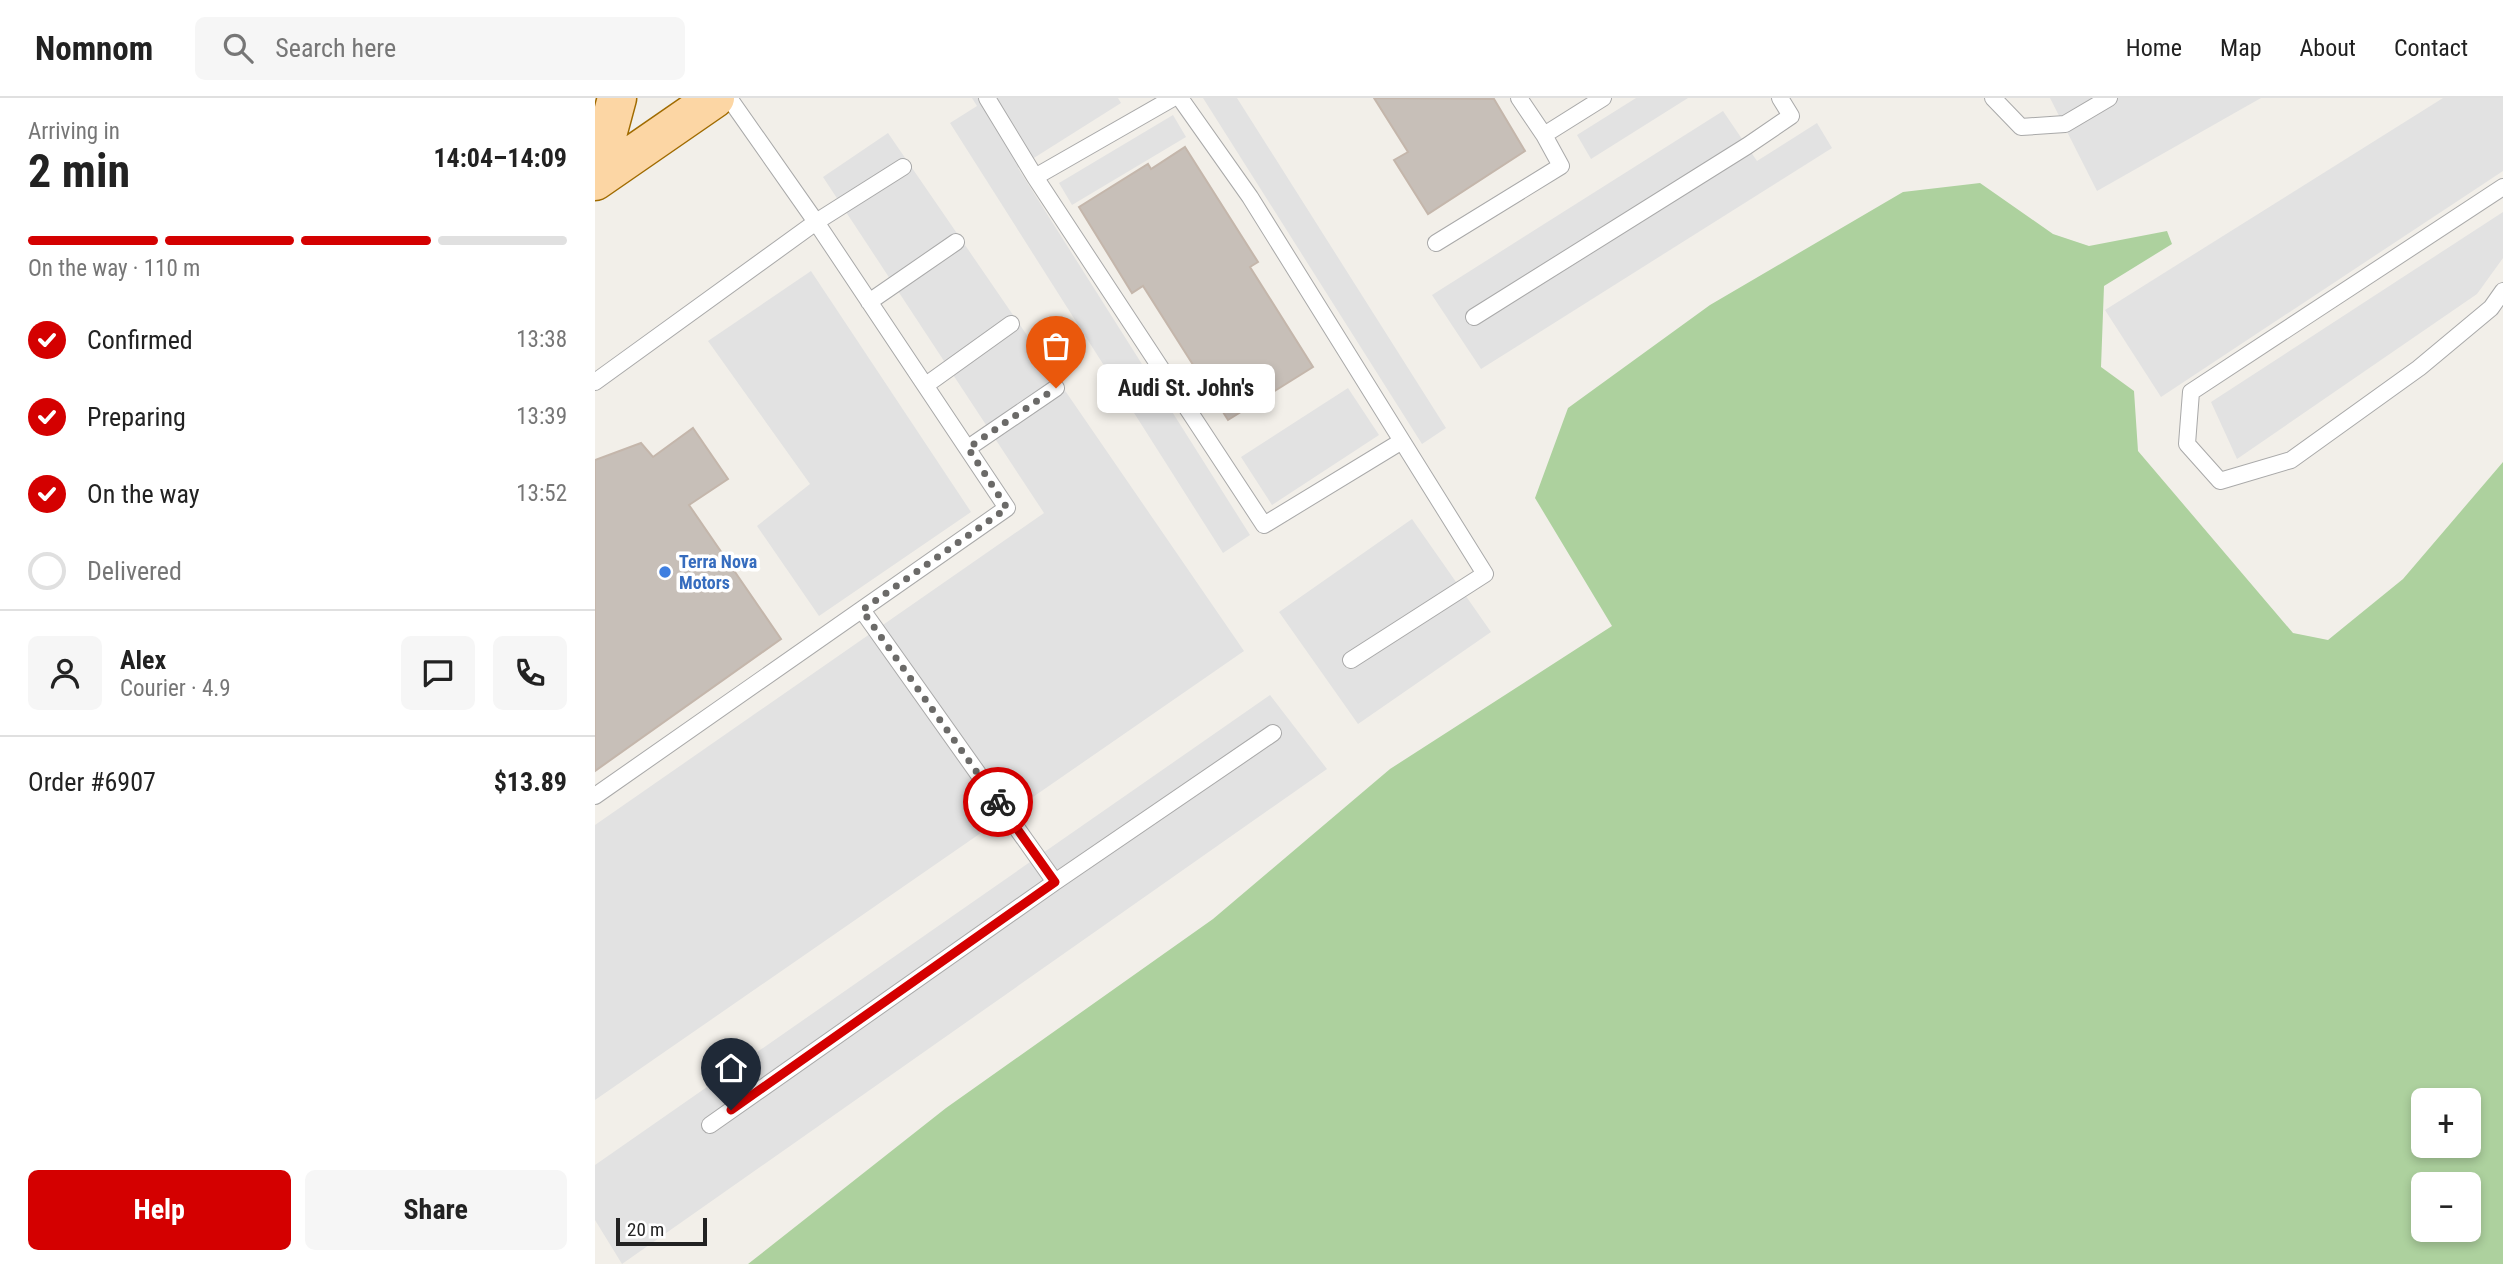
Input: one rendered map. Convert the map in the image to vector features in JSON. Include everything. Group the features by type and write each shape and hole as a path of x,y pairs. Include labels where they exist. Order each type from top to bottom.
{"main road":[{"path":"595,181 617,98"},
{"path":"595,181 715,98"}],"lane":[{"path":"595,796 1007,508 816,222 729,98"},
{"path":"987,98 1035,177 1264,525 1402,441"},
{"path":"1035,177 1173,98"},
{"path":"1180,98 1250,197 1485,573 1351,660"},
{"path":"1436,243 1561,166 1519,98"},
{"path":"1544,135 1603,98"},
{"path":"1474,317 1791,116 1780,98"},
{"path":"1993,98 2021,127 2065,124 2109,98"},
{"path":"595,382 816,222 903,167"},
{"path":"2503,187 2191,392 2187,444 2220,481 2291,460 2419,368 2491,308 2503,291"},
{"path":"869,302 955,242"},
{"path":"926,385 1011,324"},
{"path":"968,448 1056,388"},
{"path":"862,610 1055,882"},
{"path":"710,1125 1055,882 1273,733"}],"green space":[{"path":"1980,183 2053,234 2089,246 2167,231 2172,244 2104,286 2101,367 2134,391 2138,451 2293,633 2328,640 2403,579 2503,462 2503,1264 748,1264 946,1108 1213,919 1390,769 1612,626 1535,498 1568,408 1710,305 1903,192"}],"shaded area":[{"path":"972,98 1118,98 1121,103 1018,168 1250,535 1223,553 950,123 977,106"},
{"path":"1203,98 1237,98 1446,428 1422,444"},
{"path":"1636,98 1688,98 1591,159 1577,135"},
{"path":"2050,98 2261,98 2097,191"},
{"path":"2443,98 2503,98 2503,171 2161,397 2105,310"},
{"path":"1723,111 1757,161 1817,123 1832,148 1481,369 1432,295"},
{"path":"1173,115 1186,137 1072,205 1059,183"},
{"path":"888,133 1244,651 595,1100 595,825 1044,513 823,177"},
{"path":"2503,212 2503,258 2477,294 2237,459 2211,402"},
{"path":"811,271 971,512 819,616 757,526 810,484 708,341"},
{"path":"1348,388 1379,435 1272,505 1241,457"},
{"path":"1412,519 1491,632 1358,724 1279,612"},
{"path":"1270,695 1327,769 622,1264 595,1220 595,1165"}],"building":[{"path":"1374,98 1494,99 1525,151 1428,214 1394,160 1408,152"},
{"path":"1185,147 1258,262 1250,267 1313,367 1228,420 1143,286 1132,293 1079,207 1148,164 1151,169"},
{"name":"Terra Nova Motors","path":"693,428 728,479 689,505 781,639 595,771 595,460 641,443 653,457"}],"way so far":[{"path":"998,802 862,610 1007,508 968,448 1056,388"}],"place":[{"name":"Audi St. John's","path":"1056,388"},
{"name":"Terra Nova Motors","path":"665,572"}],"route":[{"path":"731,1110 1055,882 998,802"}]}
